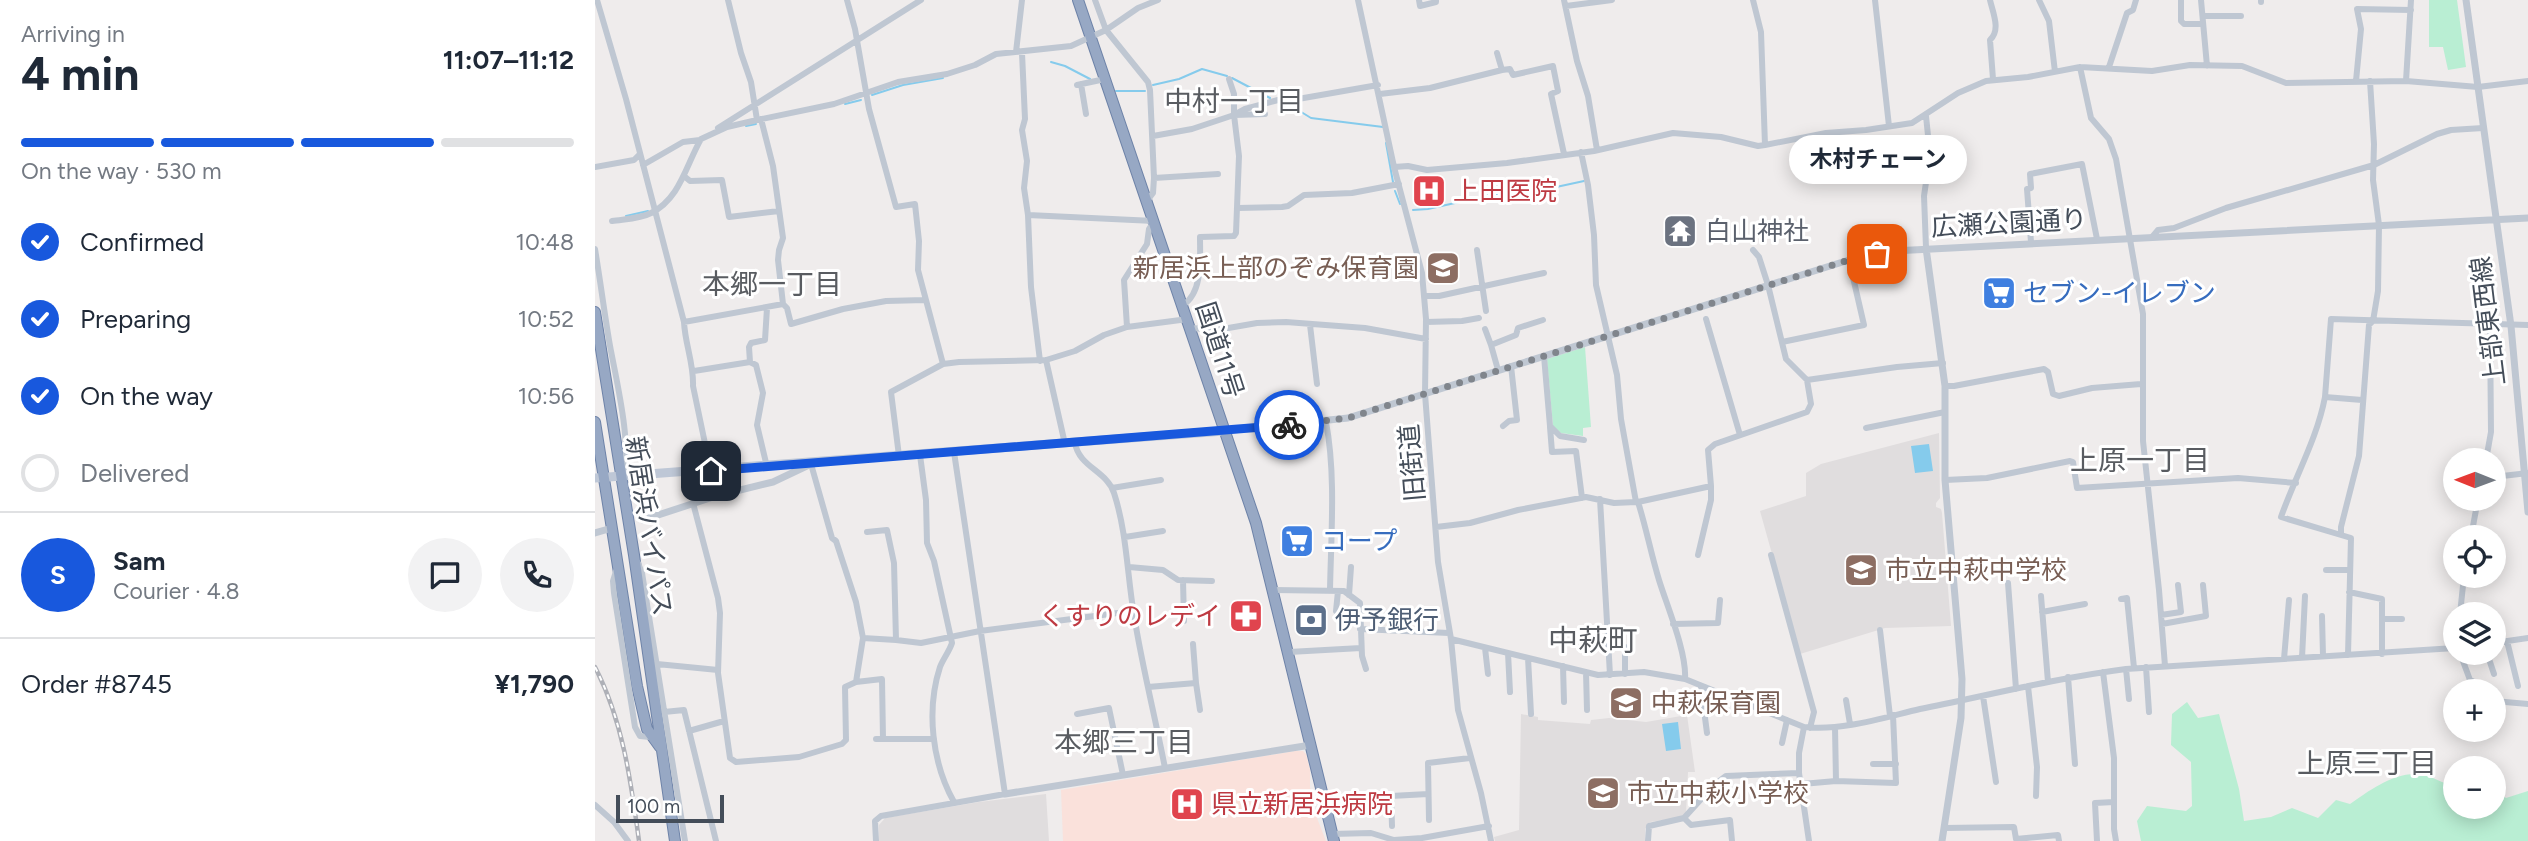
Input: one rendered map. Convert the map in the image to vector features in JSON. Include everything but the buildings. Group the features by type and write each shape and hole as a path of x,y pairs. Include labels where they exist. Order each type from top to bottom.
{"highway":[{"name":"国道11号","path":"1078,0 1091,38 1098,81 1154,220 1256,523 1333,837"},
{"name":"新居浜バイパス","path":"595,312 634,555 675,841"},
{"name":"新居浜バイパス","path":"595,422 600,478 612,528 637,686 646,729 661,747"}],"main road":[{"path":"600,478 1224,431"}],"street":[{"path":"597,0 626,99 684,322 684,335 694,371 693,386 716,496"},
{"path":"728,0 751,82 754,104 773,166 783,238 778,260 783,304 787,308 791,324 843,309 886,301 925,300"},
{"path":"847,0 866,94 896,207 915,204 919,241 918,270 943,364"},
{"path":"643,165 683,142 700,140 921,0"},
{"path":"1022,0 1019,52 1025,119 1022,130 1027,161 1024,188 1031,287 1043,360 1070,444 1112,488 1125,537 1133,611 1165,768"},
{"path":"1095,0 1106,30 1148,82 1154,178 1153,192 1147,201"},
{"path":"714,131 866,94 898,82 938,76 975,65 996,54 1071,47 1106,30 1138,8 1158,0"},
{"name":"旧街道","path":"1358,0 1394,167 1422,273 1426,321 1425,394 1440,576 1458,710 1492,841"},
{"path":"1419,0 1420,5 1436,0"},
{"path":"1597,150 1588,96 1577,61 1565,3 1612,0"},
{"path":"1753,0 1761,32 1765,145"},
{"path":"1875,0 1889,127"},
{"path":"1990,0 1996,29 1990,40 1993,79"},
{"path":"2039,0 2049,21 2055,72"},
{"path":"2109,68 2127,13 2133,10 2136,0"},
{"path":"2181,0 2181,21 2184,24 2203,24"},
{"path":"2201,0 2207,66"},
{"path":"2406,81 2411,0"},
{"name":"上部東西線","path":"2466,0 2511,326 2527,473 2528,512"},
{"path":"2356,81 2361,29 2357,9 2411,10"},
{"path":"2203,16 2241,16"},
{"path":"1497,53 1502,70"},
{"path":"1380,94 1430,88 1502,70 1510,69 1513,75 1553,66 1558,91 1551,94 1564,154"},
{"path":"1394,167 1408,166 1427,170 1507,163 1597,150 1673,133 1721,137 1758,146 1765,145 1826,133 1912,123 1958,93 1993,79 2080,68 2152,71 2242,66 2286,83 2406,81 2477,87 2528,81"},
{"path":"2080,68 2091,118 2109,139 2116,159 2143,314 2143,441 2165,666"},
{"path":"1183,305 1190,301 1195,291 1200,266 1200,237 1234,236 1238,208 1239,156 1234,94 1229,79"},
{"path":"1086,114 1079,85 1098,81"},
{"path":"2341,534 2359,456 2369,325 2373,321 2378,291 2379,225 2373,180 2370,81"},
{"path":"1153,136 1192,129 1278,100 1378,85"},
{"path":"1234,115 1265,114"},
{"path":"1926,116 1930,155 1924,196 1926,248 1945,386 1945,480 1962,700 1942,841"},
{"path":"2153,236 2158,230 2174,228 2204,215 2374,165 2437,134 2451,130 2483,128"},
{"path":"612,221 649,215 654,208 669,199 684,176 700,140"},
{"path":"1581,152 1594,235 1595,285 1617,375 1621,419 1637,502 1683,657 1685,679"},
{"path":"595,167 634,160 639,155"},
{"path":"2031,242 2026,197 2027,189 2031,188 2030,174 2081,164 2097,239"},
{"path":"1154,178 1218,174"},
{"path":"684,176 690,181 722,180 729,217 779,211"},
{"path":"1238,208 1282,207 1304,195 1352,193 1399,184"},
{"path":"1028,215 1154,220 1147,244 1124,280 1127,327"},
{"name":"広瀬公園通り","path":"1224,431 1348,418 1849,260 1893,251 2528,218"},
{"path":"595,249 620,402 625,450 625,467 621,476"},
{"path":"1477,250 1486,311"},
{"path":"1698,555 1711,500 1708,450 1715,444 1807,412 1811,404 1807,380 1786,359 1768,285 1759,257 1753,250"},
{"path":"1782,342 1864,325 1849,260"},
{"path":"1425,296 1439,296 1544,273"},
{"path":"684,322 783,304"},
{"path":"750,362 748,348 751,343 765,340 767,308"},
{"path":"1426,321 1479,318"},
{"path":"1706,318 1740,435"},
{"path":"2348,655 2351,538 2281,517 2321,416 2331,319 2528,325"},
{"path":"1491,345 1516,335 1518,328 1543,320"},
{"path":"899,457 891,392 943,364 1043,360 1075,351 1104,335 1127,327 1189,324 1217,330 1271,322 1365,328 1426,339"},
{"path":"1310,325 1317,384"},
{"path":"2488,448 2491,432 2490,325"},
{"path":"1485,329 1497,370"},
{"path":"1544,356 1552,452 1576,451 1582,498"},
{"path":"694,371 750,362 756,365 763,393 757,425 767,467"},
{"path":"1807,380 1943,363"},
{"path":"1503,426 1509,421 1517,420 1511,366"},
{"path":"1945,386 2044,369 2048,372 2053,394 2059,396 2092,388 2141,384"},
{"path":"2325,397 2362,400"},
{"path":"1866,428 1945,412"},
{"path":"1326,422 1331,464 1336,611"},
{"path":"1550,426 1560,436 1584,440"},
{"path":"954,452 1005,794"},
{"path":"920,455 927,542 934,561 952,643 940,666 933,711 934,739 938,761 954,802"},
{"path":"1945,480 1987,478 2070,461 2073,462 2077,488 2238,478 2296,482"},
{"path":"595,462 600,478"},
{"path":"643,520 716,496 773,482 811,464 832,538 836,541 848,574 863,638 856,682"},
{"path":"2506,476 2527,473"},
{"path":"1112,488 1161,480"},
{"path":"1436,527 1470,523 1508,512 1582,498 1614,503 1637,502 1711,486"},
{"path":"1600,499 1610,675"},
{"path":"693,503 718,598 718,670 730,758 736,762 806,755 842,744 846,740 845,687 856,682 882,679 880,739 934,739"},
{"path":"595,534 612,528"},
{"path":"867,532 887,530 894,563 896,640"},
{"path":"1125,537 1163,531"},
{"path":"634,555 642,573 685,841"},
{"path":"1771,555 1814,712 1799,753 1799,773 1809,841"},
{"path":"1129,567 1163,570 1178,580 1212,581"},
{"path":"1349,595 1350,568"},
{"path":"2326,570 2350,570"},
{"path":"1182,580 1184,621"},
{"path":"2008,583 2016,689"},
{"path":"2161,615 2181,612 2178,585"},
{"path":"2162,624 2206,616 2203,585"},
{"path":"1274,590 1344,591 1360,603 1361,649 1366,669"},
{"path":"2349,592 2382,599 2382,654"},
{"path":"2041,596 2047,682"},
{"path":"2302,658 2305,596"},
{"path":"2121,599 2127,598 2129,699"},
{"path":"1673,624 1718,623 1720,600"},
{"path":"2284,659 2289,600"},
{"path":"2042,612 2085,604"},
{"path":"863,638 921,642 980,631 1133,611"},
{"path":"2322,617 2323,656"},
{"path":"2382,619 2402,619"},
{"path":"1360,629 1450,636 1485,648 1586,672 1610,675 1644,671 1685,679 1807,727 1835,727 2068,677 2130,668 2443,649"},
{"path":"1802,784 1836,781 1896,783 1892,716 1880,630"},
{"path":"2518,686 2507,641 2528,638"},
{"path":"1193,644 1200,710"},
{"path":"1625,647 1625,674"},
{"path":"1485,648 1488,674"},
{"path":"1289,652 1361,649"},
{"path":"1508,653 1510,692"},
{"path":"1528,658 1531,714"},
{"path":"657,664 718,670"},
{"path":"2491,665 2494,674"},
{"path":"1563,666 1564,702"},
{"path":"2145,667 2149,712"},
{"path":"1586,672 1587,710"},
{"path":"2103,672 2114,758 2116,841"},
{"path":"2068,677 2075,764"},
{"path":"1148,687 1196,683"},
{"path":"2028,686 2037,767 2036,796"},
{"path":"1701,687 1707,733"},
{"path":"1983,696 1996,782"},
{"path":"1846,700 1850,724"},
{"path":"2506,702 2528,704"},
{"path":"1077,714 1109,708 1123,775"},
{"path":"664,712 684,710 716,841"},
{"path":"1783,743 1787,720"},
{"path":"689,731 724,721"},
{"path":"1835,727 1836,781"},
{"path":"876,841 876,821 881,816 1311,744"},
{"path":"1429,820 1428,763 1470,758"},
{"path":"1873,764 1896,764"},
{"path":"1648,841 1648,830 1652,824 1684,818 1725,776 1799,773"},
{"path":"1392,827 1391,796 1428,794"},
{"path":"2097,841 2095,803 2114,802"},
{"path":"595,805 614,822 628,841"},
{"path":"1684,818 1691,825 1730,820 1732,841"},
{"path":"1333,837 1371,833 1394,840 1422,838 1489,825"},
{"path":"1944,828 2014,827 2016,840 2058,835 2059,841"}],"shaded area":[{"name":"市立中萩中学校","path":"1939,433 1940,498 1936,507 1941,509 1942,513 1951,626 1885,628 1800,654 1760,511 1806,496 1806,473 1821,464"},
{"name":"市立中萩小学校","path":"1521,714 1538,717 1538,720 1590,724 1591,720 1609,718 1646,722 1687,715 1695,772 1688,772 1686,814 1683,817 1650,822 1645,829 1645,841 1495,841 1494,837 1519,830"},
{"name":"県立新居浜病院","path":"1303,751 1306,754 1317,818 1326,841 1063,841 1061,790"},
{"path":"1046,794 1049,841 879,841 879,825 885,818"}],"green space":[{"path":"2429,0 2457,0 2466,67 2448,70 2443,47 2429,47"},
{"path":"1585,347 1591,427 1583,428 1583,436 1561,433 1553,426 1547,359"},
{"path":"2187,702 2198,718 2219,714 2239,789 2244,821 2271,817 2292,808 2318,818 2336,800 2350,804 2385,782 2414,774 2443,782 2443,819 2506,819 2506,798 2528,791 2528,841 2141,841 2137,821 2147,806 2186,811 2192,806 2191,762 2171,745 2172,714"}],"water":[{"path":"1929,444 1933,471 1915,473 1911,446"},
{"path":"1678,722 1681,749 1666,751 1662,724"}],"waterway":[{"path":"1051,62 1090,79"},
{"path":"1153,85 1179,79 1202,69 1227,76"},
{"path":"872,95 903,85 943,78"},
{"path":"1232,78 1270,98"},
{"path":"1116,91 1145,91"},
{"path":"845,104 861,100"},
{"path":"1281,103 1311,118 1383,127"},
{"path":"746,126 756,124"},
{"path":"1386,143 1393,182"},
{"path":"1413,210 1500,193 1547,189 1584,181"},
{"path":"1395,191 1400,204"},
{"path":"626,216 648,211"}],"railway":[{"path":"595,667 619,730 639,841"}],"way so far":[{"path":"1289,425 1348,418 1849,260 1877,254"}],"place":[{"name":"上田医院","path":"1429,191"},
{"name":"白山神社","path":"1680,231"},
{"name":"木村チェーン","path":"1877,254"},
{"name":"新居浜上部のぞみ保育園","path":"1443,268"},
{"name":"セブン-イレブン","path":"1999,293"},
{"name":"コープ","path":"1297,541"},
{"name":"市立中萩中学校","path":"1861,570"},
{"name":"くすりのレデイ","path":"1246,616"},
{"name":"伊予銀行","path":"1311,620"},
{"name":"中萩保育園","path":"1626,703"},
{"name":"市立中萩小学校","path":"1603,793"},
{"name":"県立新居浜病院","path":"1187,804"}],"district":[{"name":"中村一丁目","path":"1234,101"},
{"name":"本郷一丁目","path":"772,284"},
{"name":"上原一丁目","path":"2140,460"},
{"name":"中萩町","path":"1593,641"},
{"name":"本郷三丁目","path":"1124,742"},
{"name":"上原三丁目","path":"2367,763"}],"route":[{"path":"711,471 1289,425"}]}
